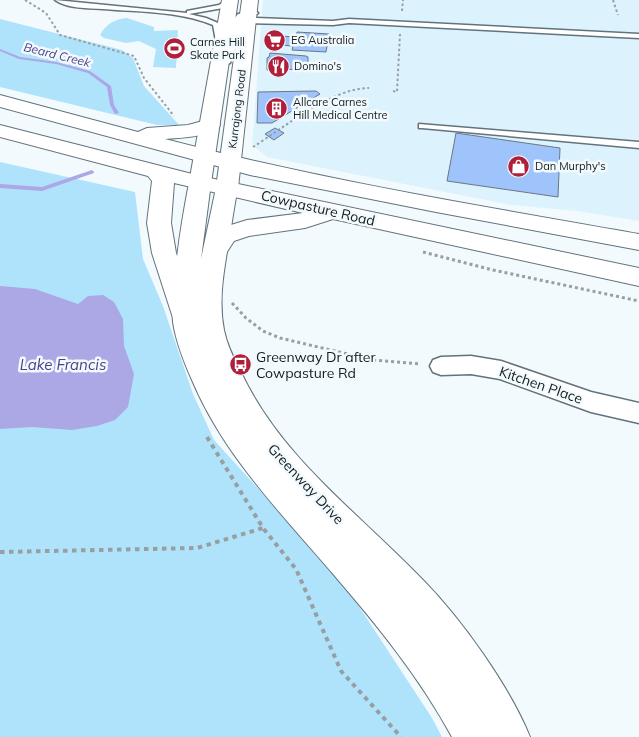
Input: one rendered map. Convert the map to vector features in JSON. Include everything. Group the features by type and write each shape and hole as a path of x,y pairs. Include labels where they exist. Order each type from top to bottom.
{"main road":[{"name":"Kurrajong Road","path":"230,0 204,156 226,171 248,11"},
{"path":"0,101 204,156"},
{"path":"123,135 190,131 210,125"},
{"name":"Cowpasture Road","path":"0,131 157,172 226,171 436,205 639,242"},
{"name":"Cowpasture Road","path":"226,171 331,212 639,277"},
{"name":"Greenway Drive","path":"226,171 215,252 208,283 207,306 210,329 227,375 242,405 283,462 413,594 435,621 475,677 512,737"},
{"name":"Greenway Drive","path":"226,171 189,252 186,318 202,371 215,402 236,437 260,470 346,564 414,646 446,688 473,737"},
{"path":"157,172 163,181 159,223 164,253 186,318"},
{"path":"215,252 226,235 247,228 305,220 331,212"}],"street":[{"name":"Kitchen Place","path":"441,366 471,365 501,370 591,402 639,413"}],"lane":[{"path":"58,0 73,5 174,13 204,19 216,24 221,52"},
{"path":"174,13 221,7 230,0"},
{"path":"216,88 233,44 236,19 248,11 256,20 334,23 349,21 639,36"},
{"path":"422,126 540,133 639,145"}],"path":[{"path":"25,0 43,10 52,18 60,35 114,48 134,56 144,78 177,119"},
{"path":"613,0 618,15"},
{"path":"393,91 397,92 401,28"},
{"path":"226,171 328,99 355,88 369,88"},
{"path":"422,252 493,270 639,301"},
{"path":"229,301 263,331 280,338 373,360 441,366"},
{"path":"0,552 196,548 262,528 296,570 341,671 401,737"}],"shaded area":[{"path":"263,0 639,0 639,221 577,211 511,205 267,157 252,145"},
{"path":"127,18 154,27 154,31 178,30 176,68 153,67 156,49 139,41 126,43 104,38 100,35 111,23"},
{"path":"0,19 122,50 133,58 144,86 179,125 157,125 0,87"},
{"path":"0,162 135,192 143,259 163,306 193,394 214,440 343,582 432,718 442,737 0,737"}],"water":[{"name":"Lake Francis","path":"0,286 35,289 78,304 88,296 103,295 114,302 123,319 124,346 134,374 128,407 115,420 97,426 72,430 32,427 0,429"}],"building":[{"path":"297,32 329,34 326,52 292,50 293,46 277,45 280,36 296,37"},
{"path":"270,53 306,56 308,57 308,69 267,70 267,58"},
{"name":"Allcare Carnes Hill Medical Centre","path":"316,91 320,94 272,123 257,123 258,92"},
{"path":"275,128 284,133 274,140 265,134"},
{"path":"456,133 560,148 558,197 447,181"}],"waterway":[{"name":"Beard Creek","path":"0,50 19,58 56,63 89,72 109,86 112,105 117,113"},
{"name":"Beard Creek","path":"0,186 42,189 92,172"}],"place":[{"name":"EG Australia","path":"275,40"},
{"name":"Carnes Hill Skate Park","path":"174,48"},
{"name":"Domino's","path":"278,66"},
{"name":"Allcare Carnes Hill Medical Centre","path":"277,108"},
{"name":"Dan Murphy's","path":"519,166"},
{"name":"Greenway Dr after Cowpasture Rd","path":"240,365"}]}
